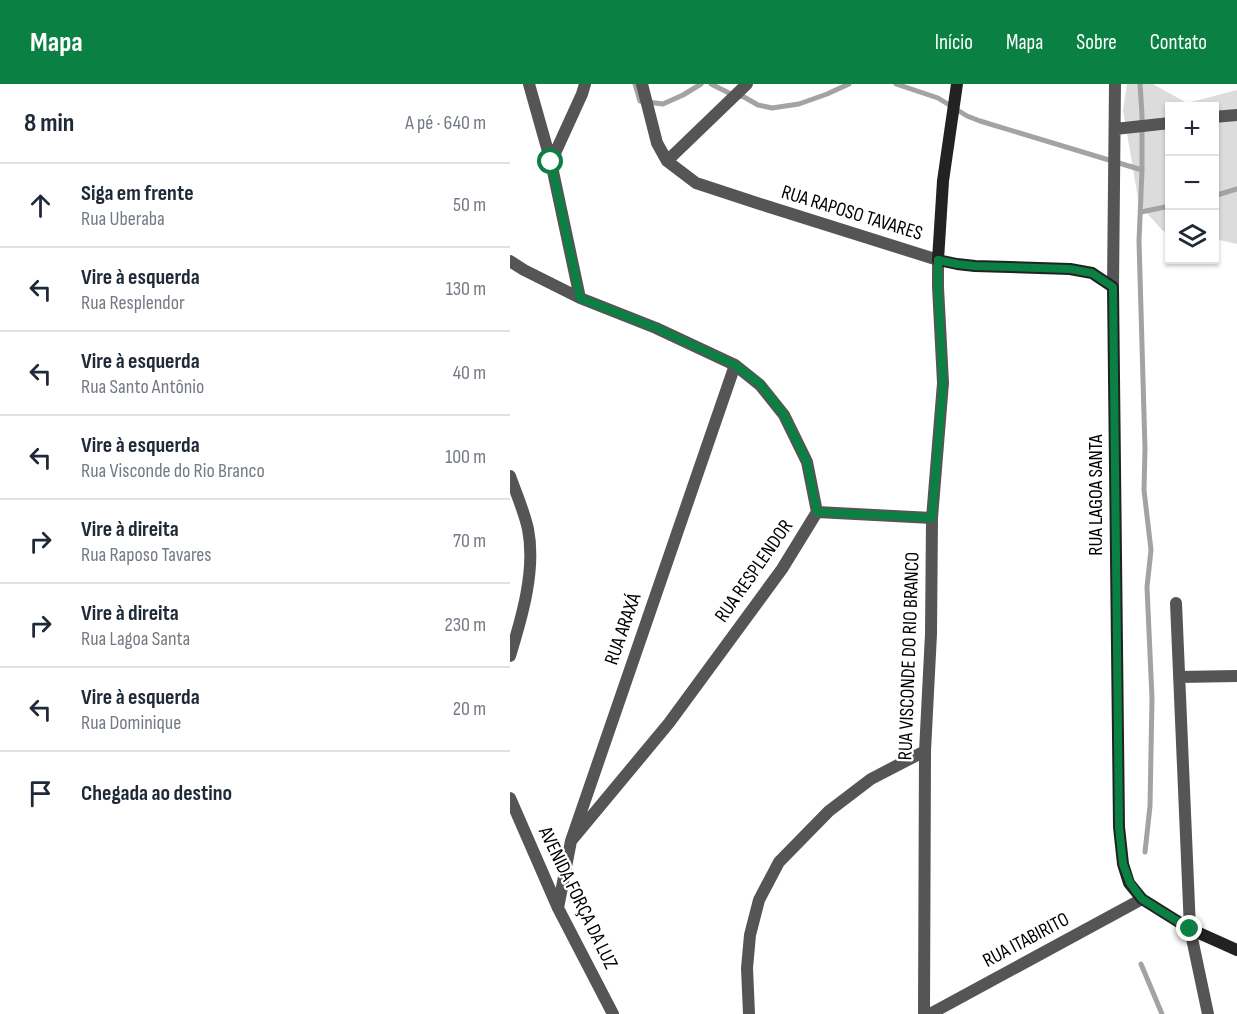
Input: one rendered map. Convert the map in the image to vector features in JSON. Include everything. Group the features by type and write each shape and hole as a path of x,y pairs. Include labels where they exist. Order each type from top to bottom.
{"street":[{"path":"529,84 551,162 580,298"},
{"path":"551,162 585,84"},
{"name":"RUA RAPOSO TAVARES","path":"642,84 657,143 667,160 696,183 938,260 975,266 1070,269 1092,273 1113,287"},
{"path":"667,160 747,84"},
{"name":"RUA VISCONDE DO RIO BRANCO","path":"924,1014 926,751 931,634 932,518 943,383 938,260 943,181 957,84"},
{"name":"RUA LAGOA SANTA","path":"1115,84 1113,287 1119,827 1123,864 1130,883 1142,899"},
{"path":"1219,117 1237,115"},
{"path":"1115,129 1165,124"},
{"name":"RUA RESPLENDOR","path":"510,261 580,298 656,328 735,365 760,384 784,415 807,462 817,512 782,570 669,723 571,841"},
{"name":"RUA ARAXÁ","path":"558,908 571,841 735,365"},
{"path":"510,476 528,528 531,560 522,616 510,656"},
{"path":"817,512 932,518"},
{"path":"1176,603 1190,929 1208,1014"},
{"path":"1179,677 1237,676"},
{"path":"748,1014 747,968 750,935 759,900 779,862 829,811 871,779 926,751"},
{"name":"AVENIDA FORÇA DA LUZ","path":"510,798 558,908 613,1014"},
{"path":"1142,899 1190,929 1237,950"},
{"name":"RUA ITABIRITO","path":"930,1014 1142,899"}],"shaded area":[{"path":"1127,84 1153,84 1185,102 1165,102 1165,231 1139,204 1123,110"},
{"path":"1237,90 1237,244 1219,240 1219,102 1191,102"}],"waterway":[{"path":"635,84 640,101 663,104 701,84"},
{"path":"711,84 758,105 772,108 799,104 849,84"},
{"path":"896,84 938,98 967,116 980,121 1142,170"},
{"path":"1140,84 1142,170 1139,241 1145,449 1144,490 1151,550 1147,587 1152,698 1150,806 1145,852"},
{"path":"1219,194 1237,189"},
{"path":"1141,212 1165,207"},
{"path":"1141,964 1162,1014"}],"route":[{"path":"551,162 580,298 656,328 735,365 760,384 784,415 807,462 817,512 932,518 943,383 938,260 975,266 1070,269 1092,273 1113,287 1119,827 1123,864 1130,883 1142,899 1190,929"}]}
